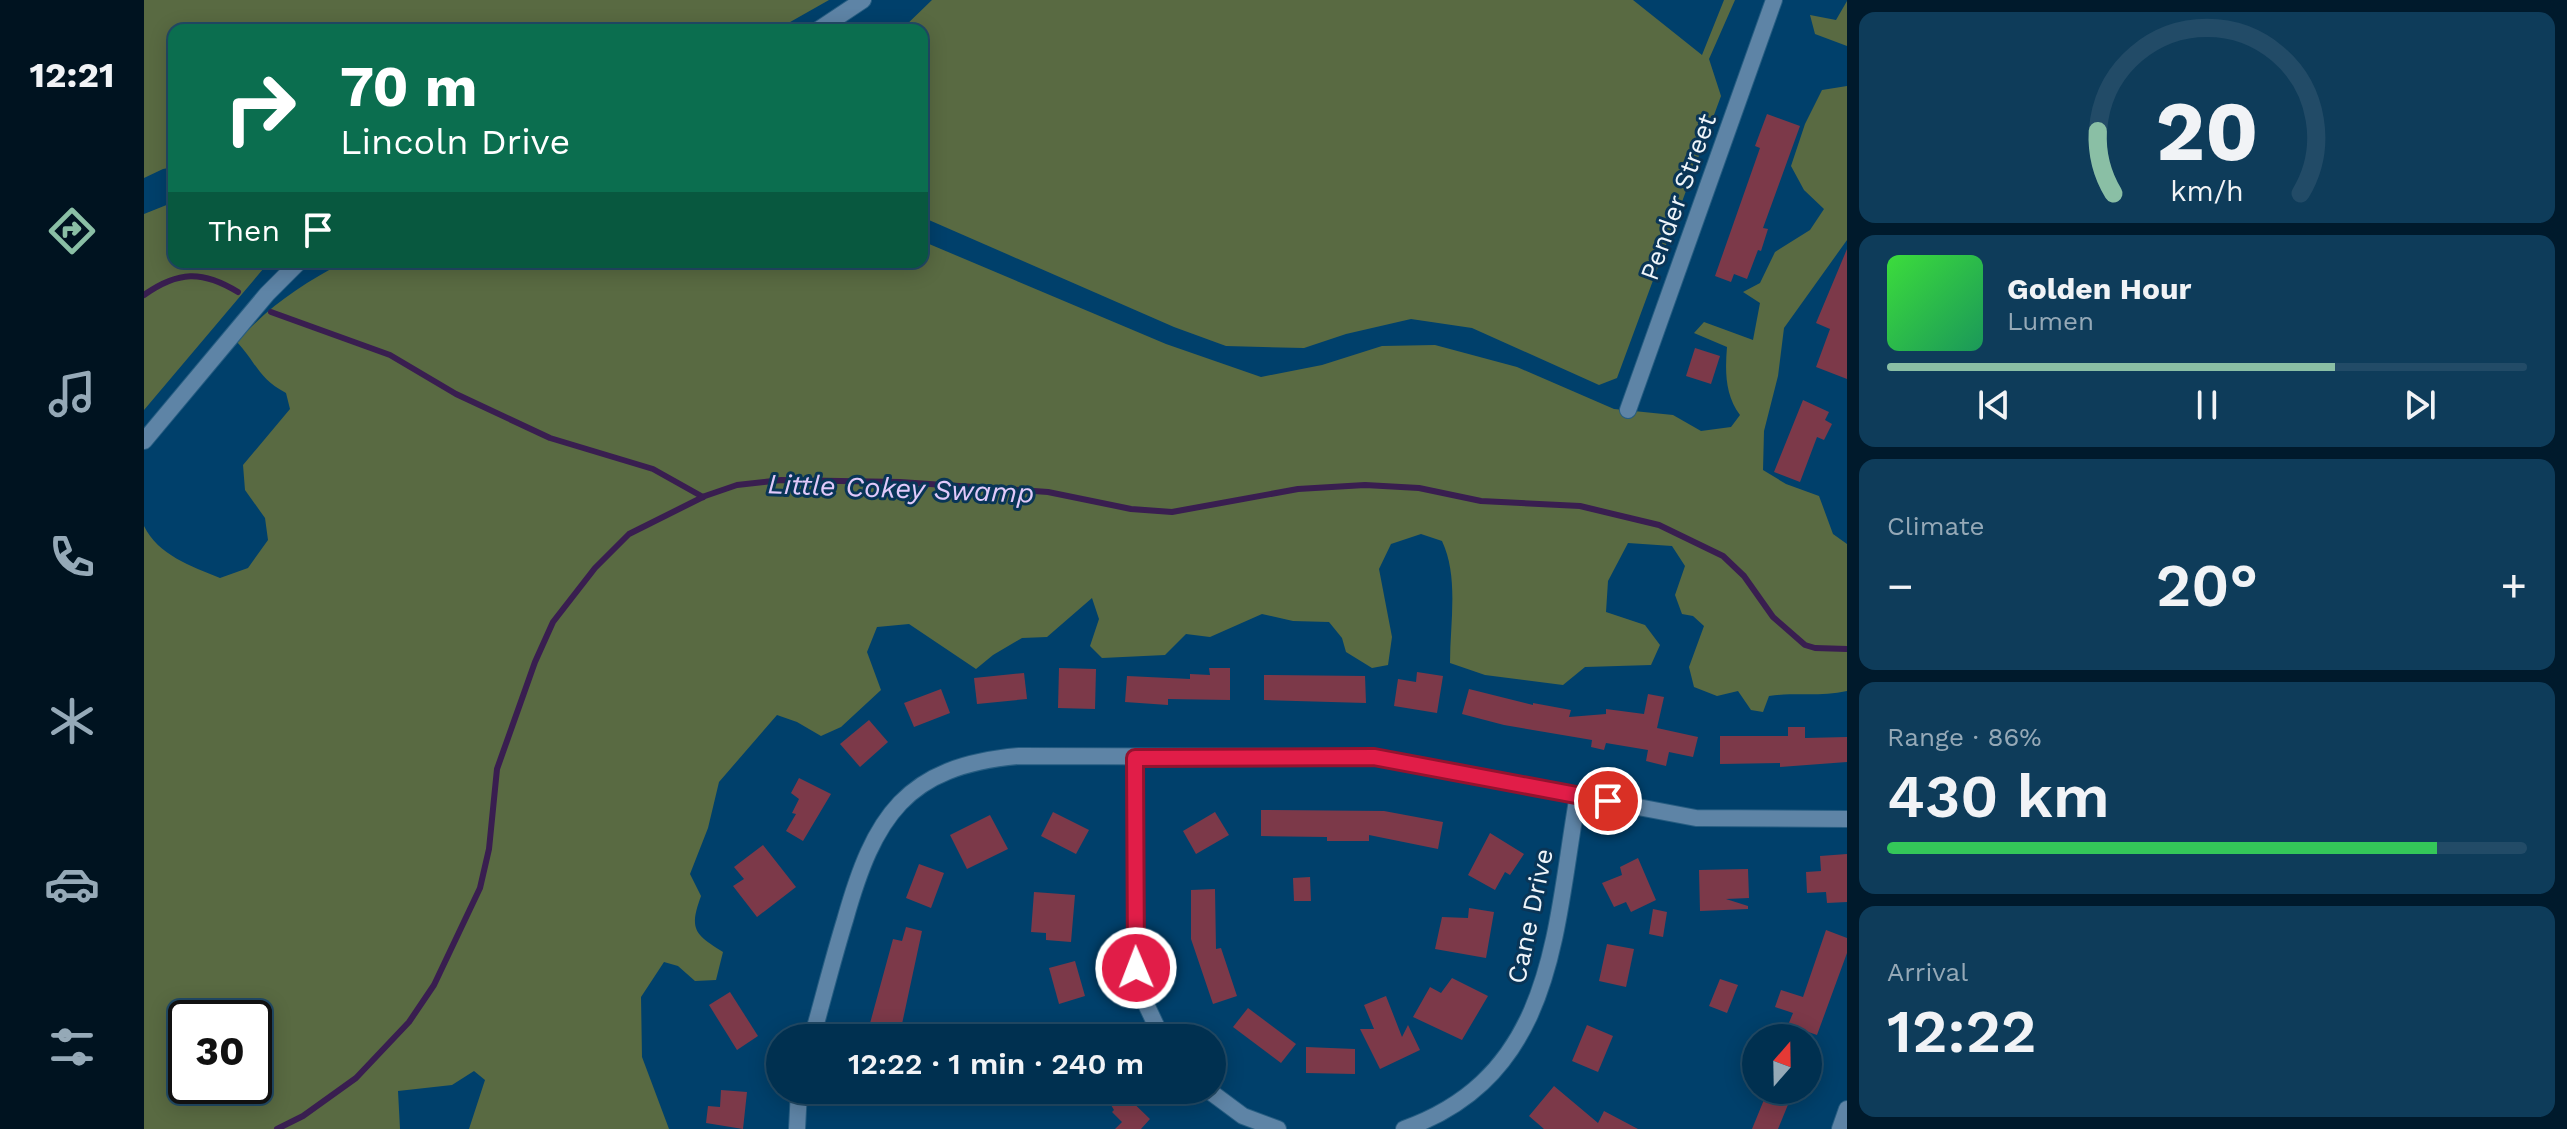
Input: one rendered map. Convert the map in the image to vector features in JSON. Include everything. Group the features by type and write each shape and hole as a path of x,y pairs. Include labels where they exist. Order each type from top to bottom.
{"street":[{"path":"827,24 863,0"},
{"name":"Pender Street","path":"1628,410 1774,0"},
{"path":"144,441 257,305 293,268"},
{"path":"816,1024 856,879 884,820 902,799 928,780 987,758 1046,755 1135,758 1374,757 1696,818 1847,819"},
{"path":"1135,758 1136,968 1144,1000 1155,1024"},
{"name":"Cane Drive","path":"1404,1129 1431,1120 1462,1101 1494,1075 1519,1041 1537,1000 1550,956 1578,795"},
{"path":"1226,1103 1243,1116 1278,1129"},
{"path":"797,1129 798,1104"},
{"path":"1840,1129 1847,1109"}],"green space":[{"path":"144,0 829,0 787,24 168,24 168,168 144,178"},
{"path":"932,0 1633,0 1702,55 1724,0 1735,0 1709,59 1721,96 1617,378 1599,385 1472,328 1411,319 1346,334 1304,348 1226,346 1174,327 928,220 928,24 907,24"},
{"path":"1847,1 1847,46 1815,34 1810,15 1836,20"},
{"path":"1847,86 1847,240 1784,328 1778,376 1764,431 1763,470 1786,484 1819,496 1833,534 1847,544 1847,691 1769,696 1763,712 1751,710 1738,691 1717,696 1694,687 1689,667 1704,626 1693,616 1682,614 1675,595 1685,566 1672,546 1628,543 1608,581 1606,612 1645,625 1660,645 1651,665 1585,667 1563,685 1485,675 1450,663 1452,585 1447,555 1442,541 1421,534 1391,544 1379,569 1392,637 1388,665 1372,668 1346,652 1342,638 1329,622 1293,621 1262,614 1210,637 1186,634 1165,655 1102,658 1090,646 1099,619 1092,598 1047,637 1022,638 976,669 909,624 877,627 867,652 881,690 841,727 821,736 777,715 719,782 708,828 690,874 701,896 695,916 697,930 723,952 716,980 695,981 678,966 664,962 641,997 642,1057 669,1129 469,1129 485,1080 474,1071 452,1085 398,1091 400,1129 144,1129 144,526 167,552 220,578 248,568 268,540 265,518 245,490 243,465 290,409 286,393 264,377 237,342 274,307 314,279 333,268 928,268 928,244 1166,344 1261,377 1322,365 1382,346 1435,345 1517,367 1614,409 1673,415 1701,431 1731,427 1740,415 1731,399 1727,382 1727,347 1694,333 1704,322 1753,340 1760,303 1743,292 1760,283 1775,252 1810,230 1824,209 1804,190 1791,166 1805,124 1822,90"},
{"path":"168,204 168,268 264,268 144,410 144,214"}],"building":[{"path":"1767,114 1800,126 1763,228 1768,229 1761,251 1758,250 1747,279 1734,274 1731,282 1715,276 1760,148 1755,146"},
{"path":"1847,249 1847,379 1816,367 1830,329 1816,323"},
{"path":"1695,348 1720,356 1711,384 1686,376"},
{"path":"1803,400 1829,412 1825,420 1832,424 1824,440 1817,437 1800,482 1774,472"},
{"path":"1059,668 1096,669 1095,709 1058,708"},
{"path":"1209,668 1230,668 1230,700 1168,699 1168,705 1125,702 1127,676 1190,679 1190,674 1210,675"},
{"path":"1417,672 1443,676 1437,713 1394,706 1398,679 1416,682"},
{"path":"1024,673 1027,699 977,704 974,678"},
{"path":"1264,675 1365,676 1366,703 1264,700"},
{"path":"941,689 950,713 914,727 904,703"},
{"path":"1469,689 1533,705 1571,710 1569,717 1606,714 1606,709 1644,714 1648,694 1664,697 1657,728 1698,737 1693,757 1669,752 1666,766 1646,761 1648,750 1606,743 1604,750 1591,747 1592,740 1504,725 1462,714"},
{"path":"869,720 888,742 860,767 840,744"},
{"path":"1788,727 1805,727 1805,738 1847,737 1847,762 1780,767 1780,763 1720,764 1720,736 1788,736"},
{"path":"799,778 831,794 803,841 786,831 796,814 792,813 799,799 791,793"},
{"path":"1261,810 1384,811 1443,822 1438,849 1369,835 1369,841 1261,836"},
{"path":"1053,812 1089,830 1076,854 1041,836"},
{"path":"1215,812 1229,835 1196,854 1183,831"},
{"path":"990,815 1008,849 967,869 950,835"},
{"path":"1490,833 1524,854 1510,875 1505,872 1495,890 1468,875"},
{"path":"763,845 796,887 757,917 733,886 744,879 734,867"},
{"path":"1847,854 1847,902 1827,903 1826,892 1807,893 1806,872 1821,871 1820,856"},
{"path":"1638,858 1656,900 1631,912 1626,902 1614,907 1602,883 1622,875 1620,867"},
{"path":"919,864 944,873 931,908 906,898"},
{"path":"1748,869 1749,898 1726,899 1748,906 1748,909 1700,911 1699,870"},
{"path":"1310,877 1311,901 1294,901 1293,878"},
{"path":"1215,889 1216,949 1221,948 1237,996 1213,1004 1191,939 1191,890"},
{"path":"1034,892 1075,895 1071,942 1046,940 1046,933 1031,932"},
{"path":"1469,908 1494,912 1486,958 1435,949 1442,917 1468,918"},
{"path":"1653,909 1667,912 1663,937 1649,934"},
{"path":"906,927 922,931 902,1024 870,1024 893,939 902,941"},
{"path":"1826,930 1847,938 1847,953 1821,1024 1788,1024 1793,1013 1775,1007 1781,990 1803,997"},
{"path":"1607,944 1634,949 1626,987 1599,981"},
{"path":"1075,961 1085,996 1059,1004 1049,968"},
{"path":"1452,978 1488,996 1462,1040 1413,1017 1430,987 1441,993"},
{"path":"1720,979 1738,985 1727,1013 1709,1006"},
{"path":"730,992 758,1036 737,1050 709,1005"},
{"path":"1386,996 1402,1037 1408,1025 1420,1050 1380,1069 1360,1029 1374,1029 1364,1005"},
{"path":"1248,1008 1296,1044 1281,1063 1233,1027"},
{"path":"1587,1025 1613,1036 1598,1072 1572,1061"},
{"path":"1306,1047 1355,1049 1355,1074 1306,1073"},
{"path":"1554,1086 1598,1123 1604,1111 1638,1129 1544,1129 1529,1116"},
{"path":"721,1090 747,1092 743,1129 706,1123 708,1106 720,1107"},
{"path":"1110,1104 1134,1104 1150,1119 1141,1129 1115,1129 1122,1122 1112,1112"},
{"path":"1762,1104 1788,1104 1778,1129 1752,1129"}],"waterway":[{"path":"144,295 168,281 190,276 213,280 238,292"},
{"path":"271,312 390,355 456,394 550,438 653,469 703,497"},
{"name":"Little Cokey Swamp","path":"277,1129 303,1116 356,1078 409,1022 434,985 480,888 489,849 497,769 535,662 553,622 595,568 629,534 705,496 737,485 781,480 900,482 1048,492 1131,509 1172,512 1298,489 1365,485 1419,488 1481,501 1580,506 1659,525 1723,556 1744,576 1773,617 1805,645 1847,649"}],"route":[{"path":"1136,968 1135,758 1374,757 1608,801"}]}
